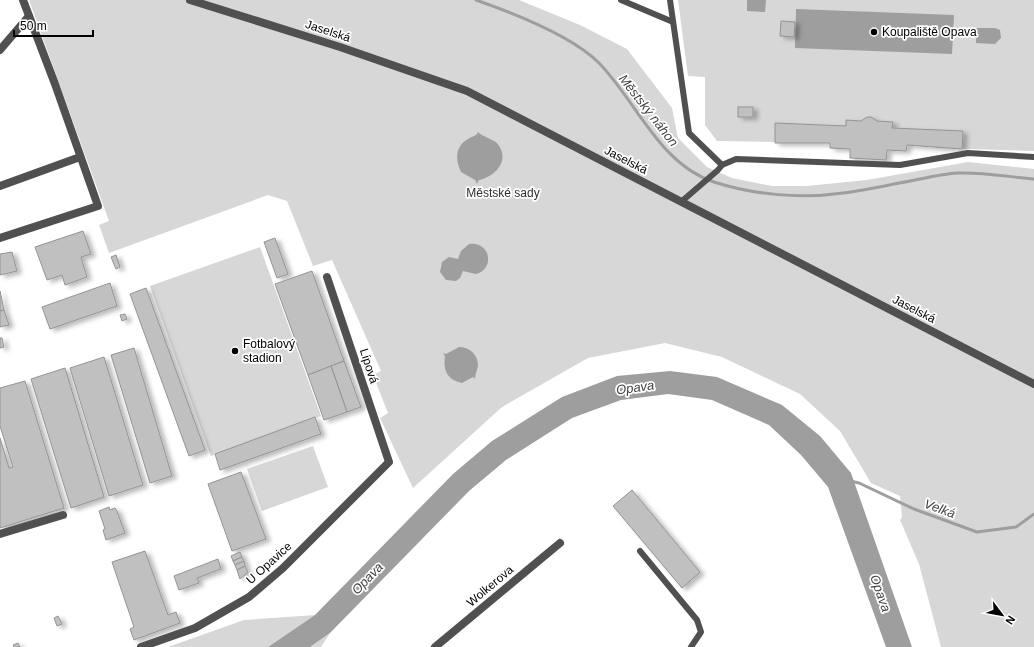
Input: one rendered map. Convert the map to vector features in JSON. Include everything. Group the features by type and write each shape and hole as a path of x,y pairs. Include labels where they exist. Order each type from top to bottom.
{"street":[{"path":"0,238 98,206 23,0"},
{"name":"Jaselská","path":"190,0 340,47 467,91 1034,384"},
{"path":"0,50 29,16"},
{"path":"0,186 80,157"},
{"name":"Lípová","path":"327,277 389,462"},
{"name":"U Opavice","path":"141,647 195,628 249,597 283,568 389,462"},
{"path":"0,534 63,515"},
{"name":"Wolkerova","path":"435,647 560,543"}],"lane":[{"path":"621,0 673,22"},
{"path":"670,0 689,133 722,165"},
{"path":"681,202 714,174 722,165 736,159 900,165 968,153 1034,157"},
{"path":"640,550 697,620 701,632 691,647"}],"green space":[{"name":"Městské sady","path":"29,0 519,0 580,25 627,49 672,108 678,138 707,167 732,178 772,186 806,186 867,180 968,162 1034,169 1034,647 941,647 919,564 900,520 902,517 900,496 871,483 840,431 800,394 722,357 665,343 588,358 502,407 413,488 380,418 388,413 373,375 381,371 332,260 313,266 287,201 268,195 109,253 99,225 109,221"},
{"path":"678,0 1034,0 1034,151 936,148 907,145 906,151 887,150 886,160 850,158 850,149 830,148 830,143 717,141 705,125 705,77 688,76"},
{"name":"Fotbalový stadion","path":"260,247 321,416 211,456 150,286"},
{"path":"313,446 328,487 262,511 247,469"},
{"path":"315,615 268,647 168,647 244,620"},
{"path":"330,633 321,647 310,647"}],"water":[{"path":"747,0 766,0 765,12 747,11"},
{"name":"Koupaliště Opava","path":"796,9 954,15 952,54 795,48"},
{"name":"Koupaliště Opava","path":"976,28 995,28 1000,30 1001,38 995,44 976,43"},
{"path":"478,132 497,143 501,149 502,161 496,171 479,180 477,184 475,180 461,172 457,154 461,145"},
{"path":"469,244 476,244 486,251 488,262 486,267 476,274 463,271 460,278 456,281 446,280 440,272 442,262 449,257 458,259 461,251"},
{"path":"459,347 466,348 472,352 478,362 475,379 473,377 462,383 457,382 447,374 445,356 443,353 446,354"},
{"name":"Opava","path":"670,371 717,377 782,405 820,436 851,473 912,647 886,647 828,487 801,455 769,425 712,400 668,394 621,400 572,418 506,460 469,491 330,633 310,647 268,647 315,615 453,474 492,441 562,397 617,376"}],"building":[{"path":"781,21 795,22 794,37 780,36"},
{"path":"738,107 753,107 753,117 738,117"},
{"path":"867,117 871,117 877,121 893,122 892,128 963,131 962,149 907,145 906,151 887,150 886,160 850,158 850,149 830,148 830,143 775,143 775,123 846,126 846,120 861,121"},
{"path":"83,231 91,254 81,257 87,277 65,285 62,275 47,280 35,247"},
{"path":"275,238 288,274 277,278 264,242"},
{"path":"12,252 17,271 0,275 0,254"},
{"path":"116,255 120,267 116,269 111,257"},
{"path":"312,271 344,361 308,375 275,284"},
{"path":"110,283 117,306 50,329 42,307"},
{"path":"146,288 205,450 189,456 130,294"},
{"path":"0,291 4,310 0,311"},
{"path":"4,310 9,325 0,327 0,311"},
{"path":"125,314 127,319 122,321 120,315"},
{"path":"0,338 2,338 4,347 0,348"},
{"path":"134,348 172,476 150,483 111,355"},
{"path":"104,357 143,485 109,496 70,368"},
{"path":"344,361 361,407 347,412 331,366"},
{"path":"331,366 347,412 324,420 308,375"},
{"path":"65,368 104,497 71,508 31,379"},
{"path":"25,381 64,508 0,528 0,438 9,468 13,467 0,426 0,388"},
{"path":"315,417 321,434 220,470 215,454"},
{"path":"241,472 266,539 232,551 208,484"},
{"path":"632,490 700,572 682,588 613,506"},
{"path":"109,507 110,510 115,508 117,511 125,533 106,540 103,530 105,529 99,511"},
{"path":"145,551 168,615 176,612 180,623 134,640 130,629 134,627 112,562"},
{"path":"240,552 242,557 233,561 231,556"},
{"path":"242,557 244,561 235,565 233,561"},
{"path":"218,559 221,569 197,578 199,583 179,590 174,576"},
{"path":"244,561 245,566 237,570 235,565"},
{"path":"245,566 248,572 240,579 237,570"},
{"path":"58,616 62,624 57,626 54,618"},
{"path":"18,643 20,647 14,647 13,645"}],"waterway":[{"name":"Městský náhon","path":"476,0 524,18 558,34 587,53 599,63 613,79 663,147 678,161 695,173 714,182 762,193 811,196 857,191 958,173 986,174 1034,179"},
{"name":"Velká","path":"850,481 859,483 914,509 977,532 1016,527 1034,514"}],"place":[{"name":"Koupaliště Opava","path":"874,32"},
{"name":"Fotbalový stadion","path":"235,351"}]}
